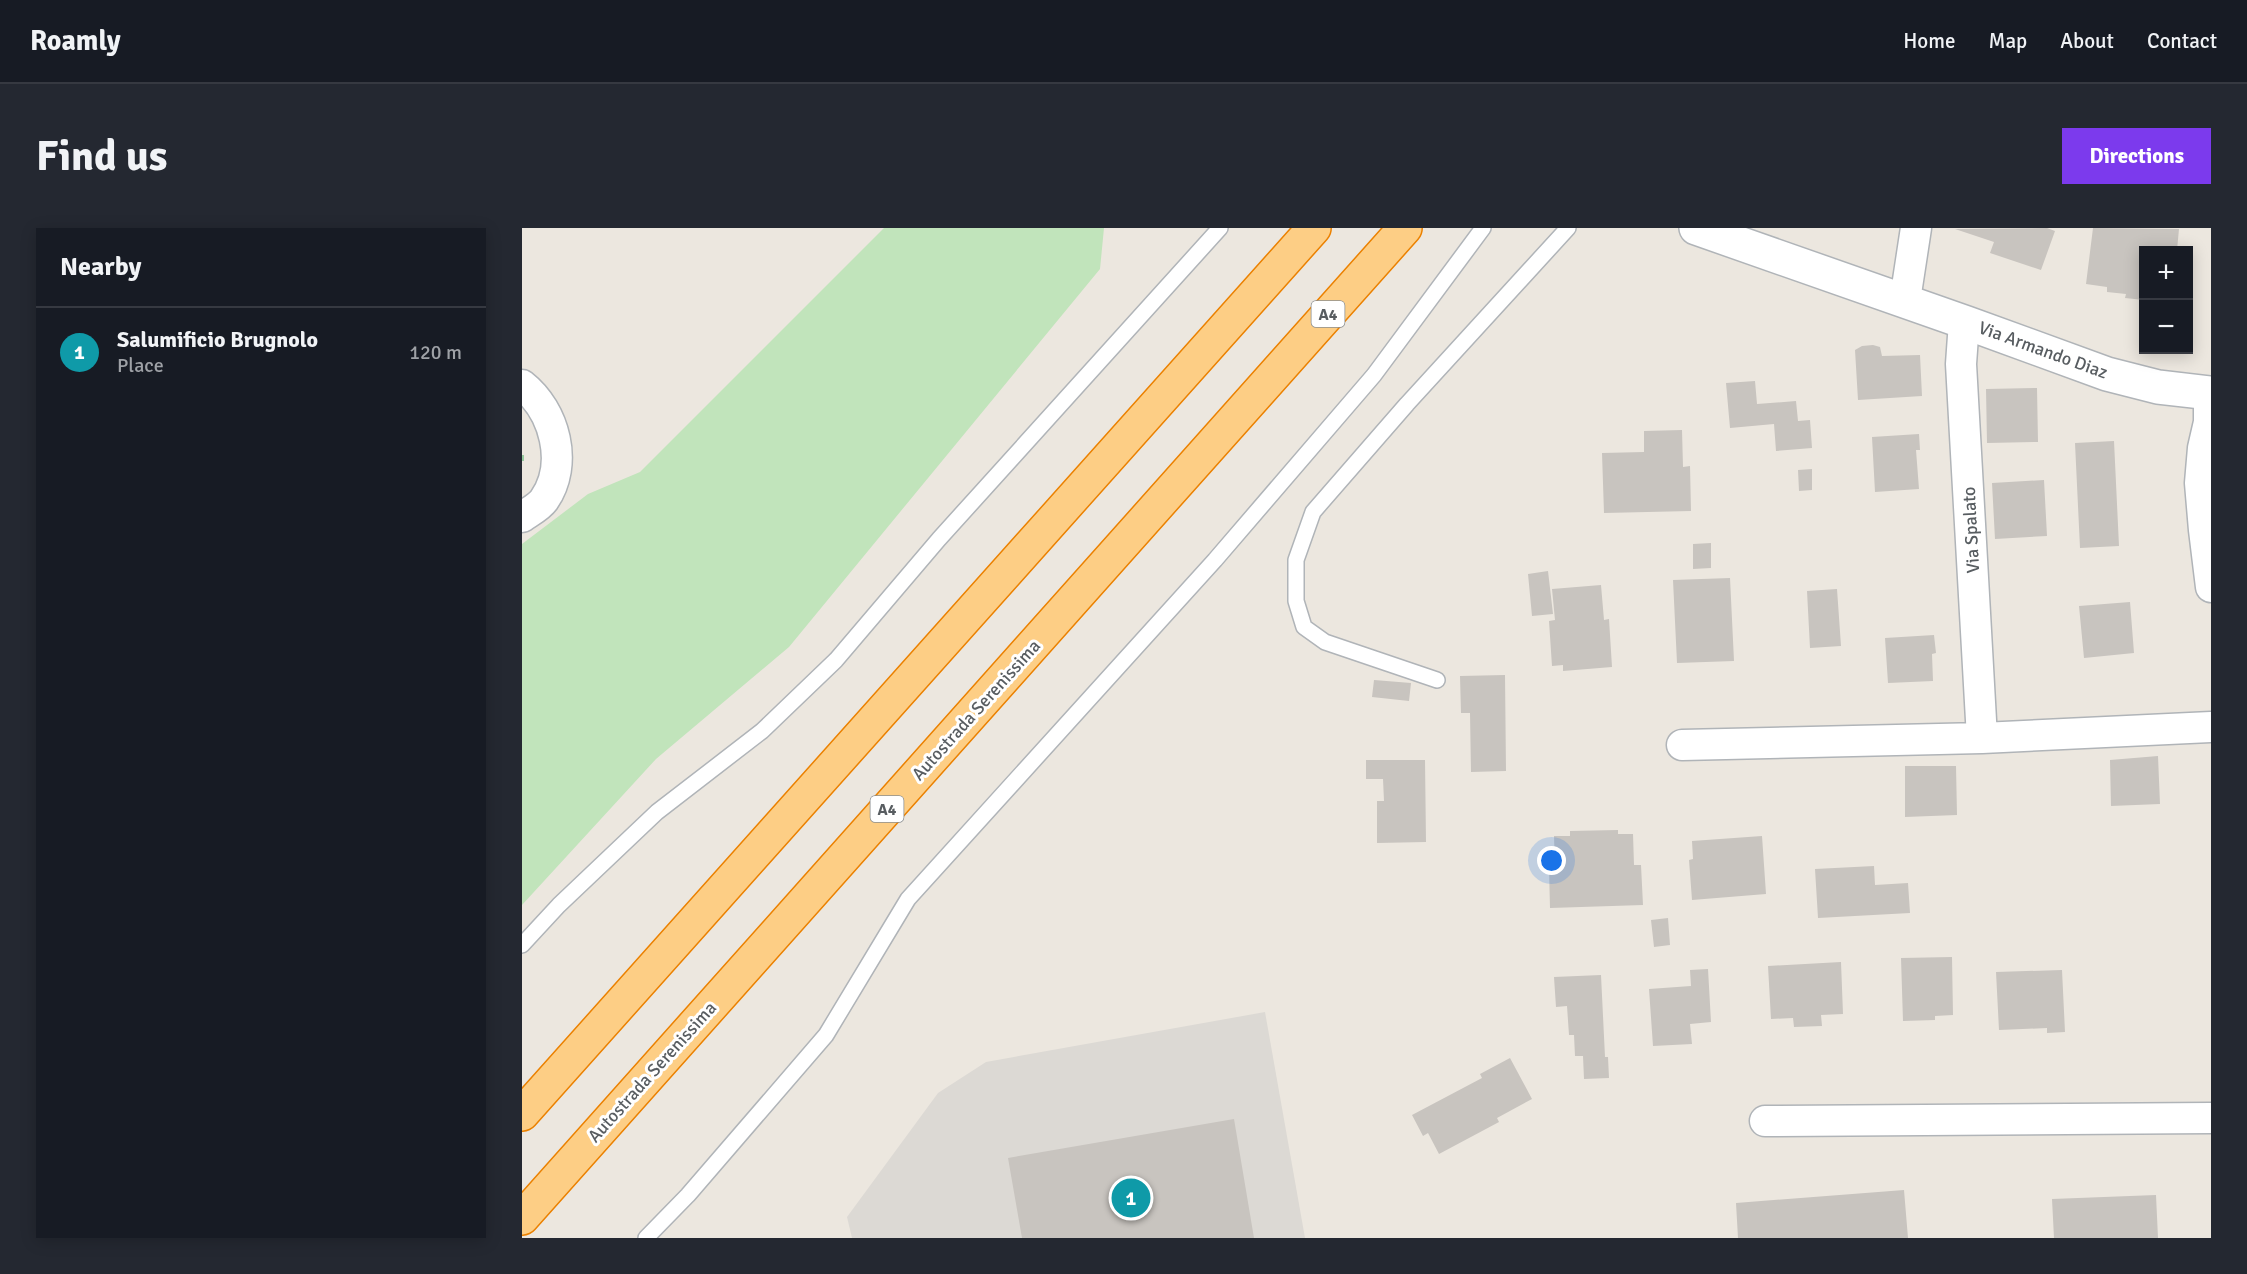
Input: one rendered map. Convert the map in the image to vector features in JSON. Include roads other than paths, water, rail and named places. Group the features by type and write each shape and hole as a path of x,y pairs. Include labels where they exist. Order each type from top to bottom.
{"highway":[{"path":"522,1114 1314,228"},
{"name":"Autostrada Serenissima","path":"522,1218 1405,228"}],"street":[{"name":"Via Armando Diaz","path":"1696,228 2107,374 2158,387 2210,393 2209,422 2203,448 2200,483 2211,587"},
{"path":"1900,300 1907,286 1916,228"},
{"name":"Via Spalato","path":"1967,323 1963,336 1961,364 1982,738"},
{"path":"522,385 537,402 554,433 557,463 553,483 543,502 522,517"},
{"path":"1682,745 1982,738 2211,727"},
{"path":"1765,1121 2211,1118"}],"lane":[{"path":"522,945 559,905 657,812 762,731 836,660 939,539 1220,228"},
{"path":"646,1238 688,1194 826,1035 909,898 1215,560 1359,393 1483,228"},
{"path":"1437,680 1325,642 1304,627 1296,601 1296,560 1313,513 1407,404 1568,228"}],"place":[{"name":"Salumificio Brugnolo","path":"1131,1198"}]}
